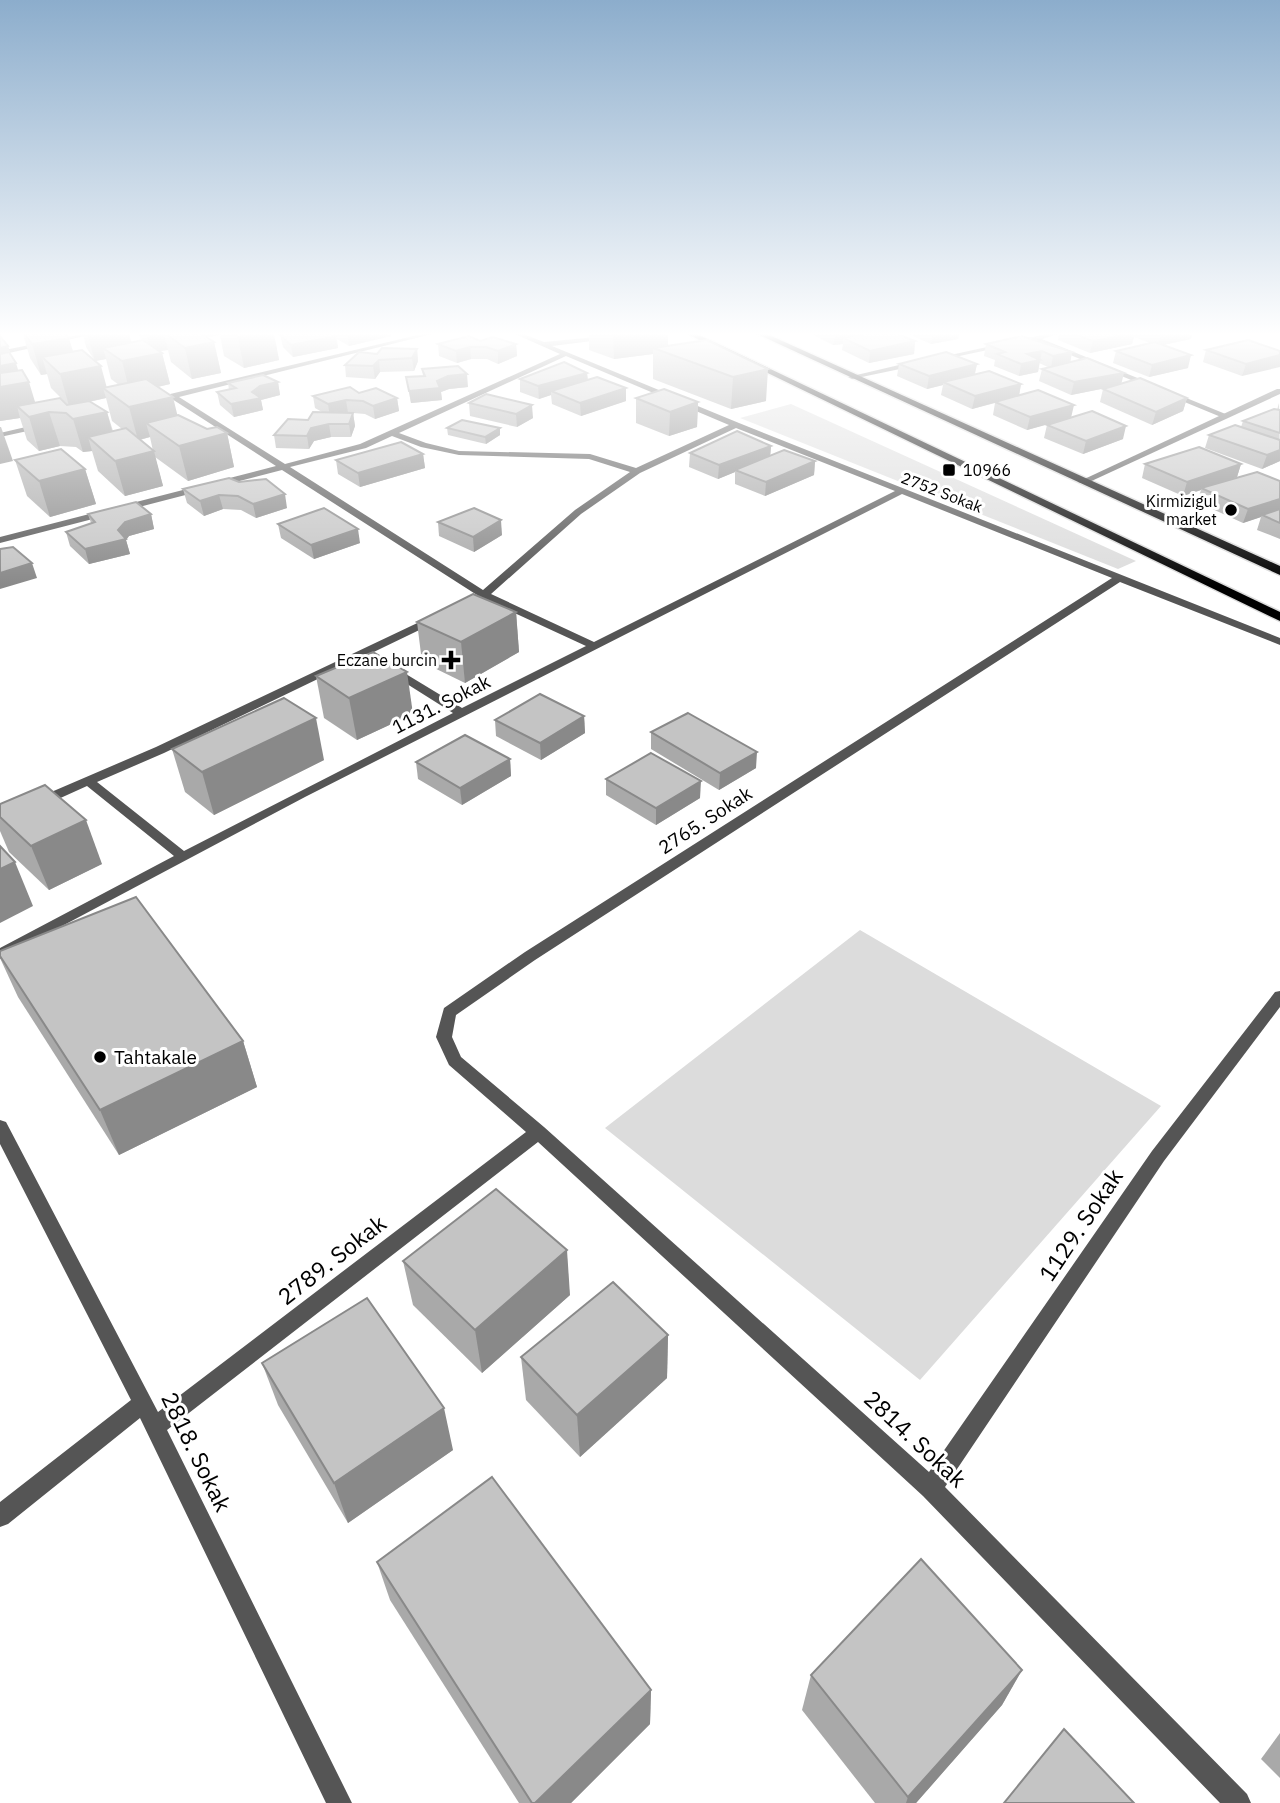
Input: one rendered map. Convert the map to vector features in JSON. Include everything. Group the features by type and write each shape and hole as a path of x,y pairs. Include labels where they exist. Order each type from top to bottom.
{"main road":[{"path":"866,418 1280,617"},
{"path":"942,418 1280,571"}],"street":[{"path":"207,418 484,595 594,646"},
{"path":"0,540 363,446 425,418"},
{"name":"2752 Sokak","path":"719,418 1280,642"},
{"path":"1082,482 1217,418"},
{"path":"0,435 53,423"},
{"path":"25,808 160,750 484,595 578,512 637,471 736,425"},
{"path":"392,433 424,445 459,453 590,457 637,471"},
{"name":"1131. Sokak","path":"0,954 461,713 902,491"},
{"name":"2765. Sokak","path":"538,1132 455,1060 444,1037 449,1012 541,948 1121,577"},
{"path":"364,652 461,713"},
{"path":"89,780 183,857"},
{"name":"1129. Sokak","path":"931,1488 1158,1156 1280,996"},
{"name":"2818. Sokak","path":"0,1127 143,1403 339,1803"},
{"name":"2789. Sokak","path":"155,1427 538,1132"},
{"name":"2814. Sokak","path":"538,1132 931,1488 1238,1803"},
{"path":"0,1516 143,1403"}],"shaded area":[{"path":"740,418 822,418 1136,561 1118,569"},
{"path":"860,930 1161,1106 920,1380 605,1128"}],"building":[{"path":"165,418 185,418 207,429 217,427 227,433 179,446 146,423"},
{"path":"351,418 349,424 311,428 307,436 274,435 288,419"},
{"path":"1069,418 1108,418 1126,426 1086,441 1047,425"},
{"path":"1250,418 1280,418 1280,433 1243,421"},
{"path":"462,420 500,428 485,437 447,428"},
{"path":"1235,425 1280,440 1280,450 1267,455 1209,435"},
{"path":"126,428 154,451 115,461 88,437"},
{"path":"737,431 771,446 719,465 690,453"},
{"path":"401,442 423,454 358,473 336,460"},
{"path":"1199,447 1241,464 1187,482 1145,464"},
{"path":"61,449 85,469 39,481 15,460"},
{"path":"784,450 815,461 766,482 735,470"},
{"path":"1257,472 1280,481 1280,499 1248,509 1201,488"},
{"path":"229,478 239,482 266,479 285,494 253,504 238,496 219,495 200,501 183,489"},
{"path":"136,502 151,514 125,522 118,530 126,539 85,549 66,532 95,522 88,514"},
{"path":"324,508 358,529 311,545 278,524"},
{"path":"474,508 501,520 473,537 438,522"},
{"path":"1280,509 1280,523 1262,515"},
{"path":"13,547 32,563 0,573 0,549"},
{"path":"473,594 516,612 461,642 417,622"},
{"path":"373,652 407,672 349,698 316,676"},
{"path":"540,694 584,716 540,743 495,720"},
{"path":"284,698 316,718 202,772 172,749"},
{"path":"688,713 757,752 720,773 651,732"},
{"path":"465,735 510,759 460,788 416,762"},
{"path":"651,753 701,781 656,808 606,779"},
{"path":"45,785 86,820 31,846 0,817 0,804"},
{"path":"0,846 15,862 0,869"},
{"path":"136,897 243,1041 100,1110 0,956 0,951"},
{"path":"496,1189 567,1250 475,1330 403,1261"},
{"path":"613,1282 668,1335 577,1415 521,1357"},
{"path":"367,1298 444,1408 334,1483 262,1363"},
{"path":"492,1477 651,1690 535,1803 532,1803 377,1562"},
{"path":"921,1559 1022,1670 908,1797 811,1675"},
{"path":"1064,1729 1134,1803 1004,1803"}],"place":[{"name":"10966","path":"949,470"},
{"name":"Kirmizigul market","path":"1231,510"},
{"name":"Eczane burcin","path":"451,660"},
{"name":"Tahtakale","path":"100,1057"}]}
